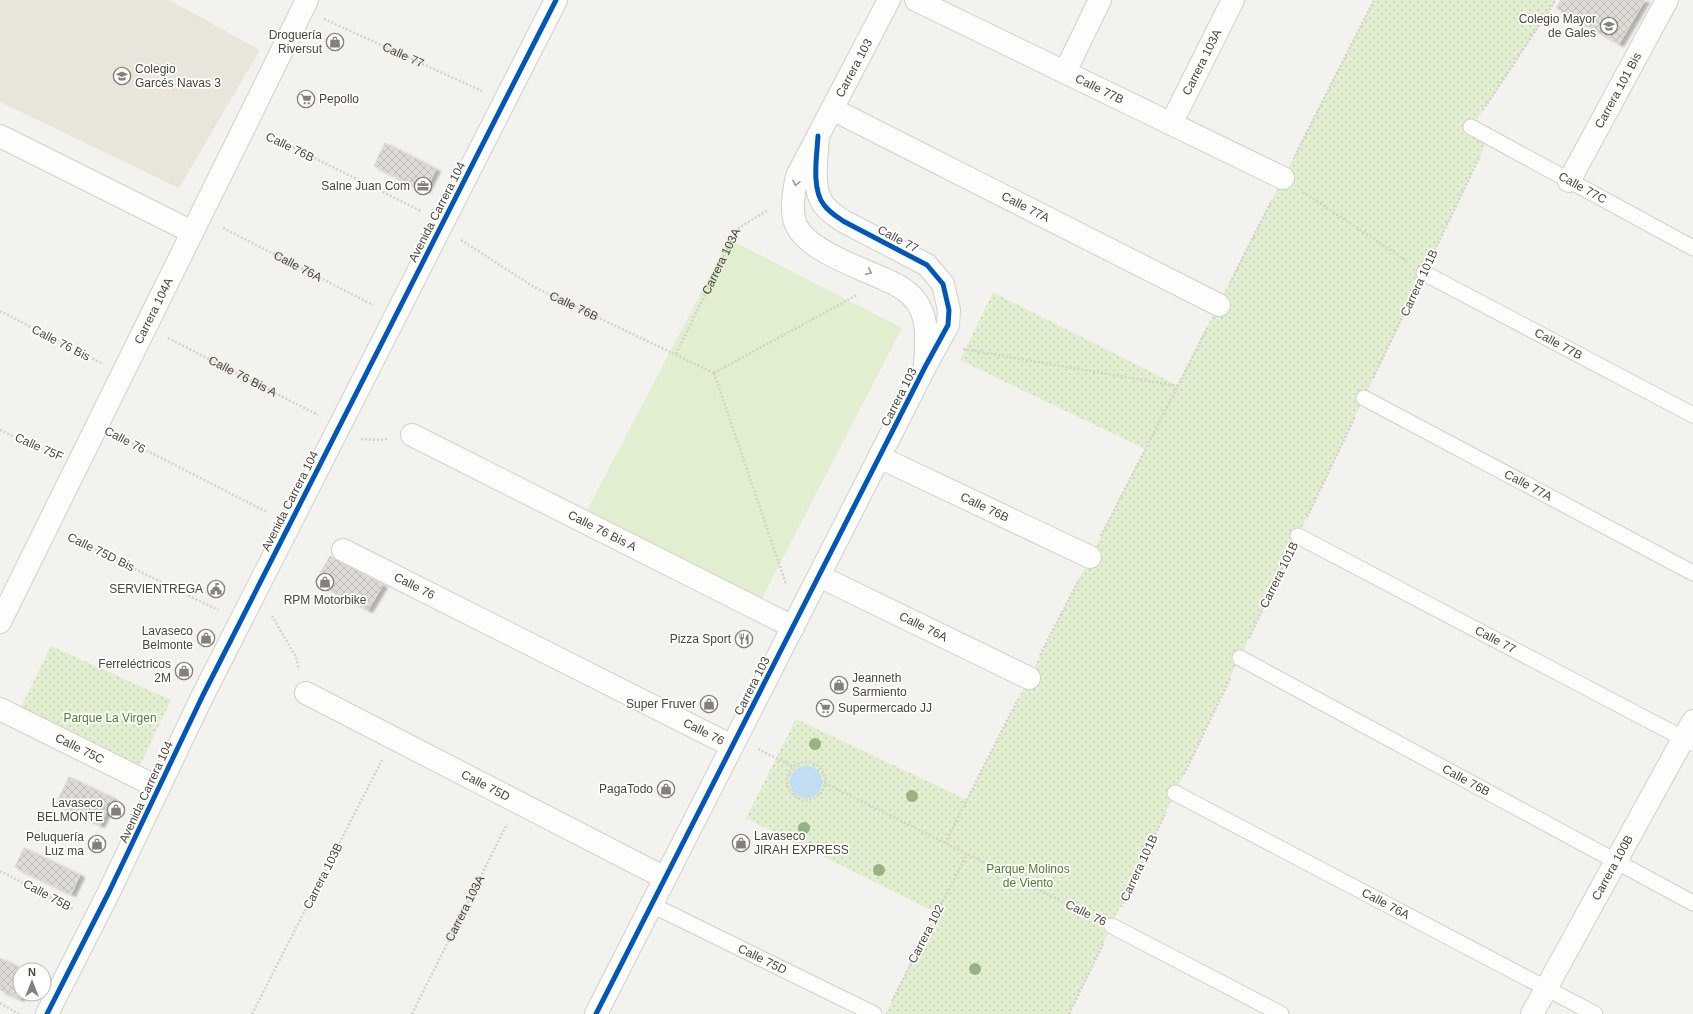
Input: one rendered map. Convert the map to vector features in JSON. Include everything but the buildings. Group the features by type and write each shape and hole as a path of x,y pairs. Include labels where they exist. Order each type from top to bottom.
{"street":[{"name":"Avenida Carrera 104","path":"47,1014 95,920 240,621 556,0"},
{"name":"Carrera 103","path":"818,136 889,0"},
{"name":"Calle 77B","path":"916,0 1283,178"},
{"path":"1065,72 1100,0"},
{"name":"Carrera 103A","path":"1171,124 1233,0"},
{"name":"Carrera 101 Bis","path":"1569,181 1666,0"},
{"name":"Carrera 104A","path":"0,622 305,5"},
{"name":"Calle 77A","path":"832,109 1218,305"},
{"path":"0,136 196,224"},
{"path":"818,136 797,176 793,209 796,224 805,237 822,251 899,286 914,298 922,312 926,340 925,367"},
{"name":"Calle 77","path":"818,136 816,185 823,204 831,213 843,221 927,265 937,274 943,284 949,310 948,325 925,367"},
{"name":"Carrera 103","path":"596,1014 925,367"},
{"name":"Calle 76 Bis A","path":"412,435 795,622"},
{"name":"Calle 76B","path":"879,457 1090,558"},
{"name":"Calle 76","path":"343,550 734,742"},
{"name":"Calle 76A","path":"819,576 1029,678"},
{"name":"Calle 75D","path":"306,693 665,878"},
{"name":"Calle 75C","path":"0,709 159,788"},
{"name":"Carrera 100B","path":"1532,1014 1616,861 1690,734"}],"lane":[{"name":"Calle 77C","path":"1471,127 1693,248"},
{"name":"Calle 77B","path":"1424,273 1693,415"},
{"name":"Calle 77A","path":"1364,398 1693,573"},
{"name":"Calle 77","path":"1298,536 1690,734"},
{"name":"Calle 76B","path":"1240,658 1693,903"},
{"name":"Calle 76A","path":"1175,793 1596,1014"},
{"name":"Calle 75D","path":"652,905 874,1014"},
{"name":"Calle 76","path":"1112,926 1281,1014"}],"path":[{"path":"945,843 1374,0"},
{"path":"1471,127 1556,0"},
{"path":"1283,178 1424,273"},
{"path":"795,622 714,373 885,280"},
{"path":"938,344 1177,386"},
{"path":"256,591 284,634 296,657 306,693"},
{"path":"734,742 794,767"},
{"path":"800,764 812,764 822,772 825,783 820,794 809,800 796,798 788,789 787,782 788,776 794,767 800,764"},
{"path":"0,1003 19,1014"}],"shaded area":[{"name":"Colegio Garcés Navas 3","path":"0,0 169,0 260,50 179,188 0,102"}],"green space":[{"name":"Parque Molinos de Viento","path":"1374,0 1556,0 1472,127 1489,137 1069,1014 885,1014 937,913 746,818 796,719 967,800 1145,449 960,360 993,292 1177,385"},
{"path":"729,239 902,328 758,606 584,516"},
{"name":"Parque La Virgen","path":"51,646 171,700 135,776 16,717"}],"water":[{"path":"803,766 809,766 818,770 822,782 818,794 809,798 803,798 794,794 790,785 790,779 794,770"}],"cycle path":[{"path":"47,1014 108,894 203,695 556,0"},
{"path":"596,1014 925,367 948,325 949,310 943,284 927,265 843,221 830,212 824,205 817,190 816,181 818,136"}],"place":[{"name":"Colegio Mayor de Gales","path":"1609,26"},
{"name":"Droguería Riversut","path":"335,42"},
{"name":"Colegio Garcés Navas 3","path":"122,76"},
{"name":"Pepollo","path":"306,99"},
{"name":"Salne Juan Com","path":"423,186"},
{"name":"RPM Motorbike","path":"325,582"},
{"name":"SERVIENTREGA","path":"216,589"},
{"name":"Lavaseco Belmonte","path":"206,638"},
{"name":"Pizza Sport","path":"744,639"},
{"name":"Ferreléctricos 2M","path":"184,671"},
{"name":"Jeanneth Sarmiento","path":"839,685"},
{"name":"Super Fruver","path":"709,704"},
{"name":"Supermercado JJ","path":"825,708"},
{"name":"PagaTodo","path":"666,789"},
{"name":"Lavaseco BELMONTE","path":"116,810"},
{"name":"Lavaseco JIRAH EXPRESS","path":"741,843"},
{"name":"Peluquería Luz ma","path":"97,844"}]}
